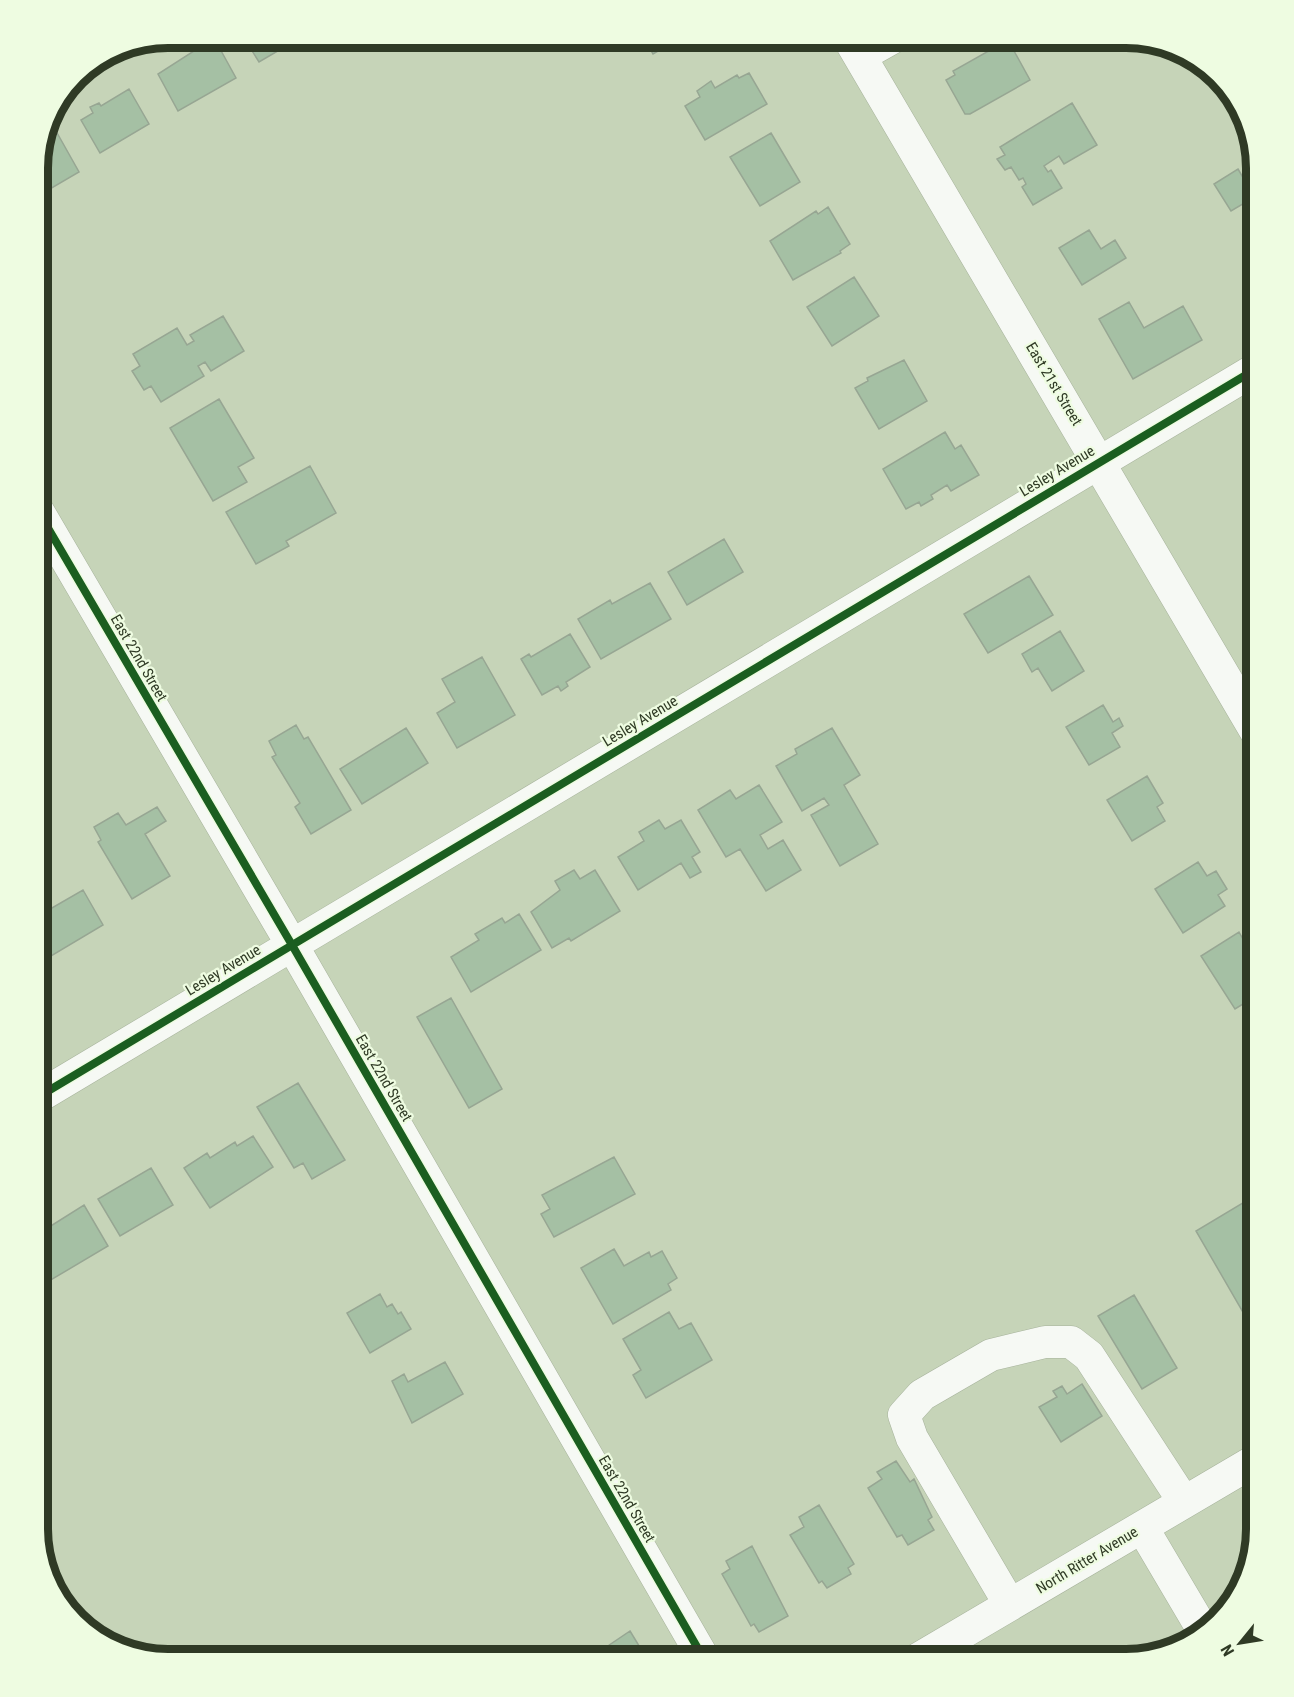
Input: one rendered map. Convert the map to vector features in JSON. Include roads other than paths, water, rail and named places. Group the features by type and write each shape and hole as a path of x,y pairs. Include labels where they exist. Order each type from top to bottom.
{"main road":[{"name":"East 21st Street","path":"856,48 1246,712"}],"street":[{"name":"Lesley Avenue","path":"48,1091 1099,461 1246,375"},
{"name":"East 22nd Street","path":"48,528 292,945 698,1649"},
{"path":"1010,1605 912,1438 904,1415 922,1395 991,1355 1045,1342 1071,1342 1089,1356 1184,1502"},
{"name":"North Ritter Avenue","path":"935,1649 1246,1466"},
{"path":"1142,1527 1199,1624"}]}
